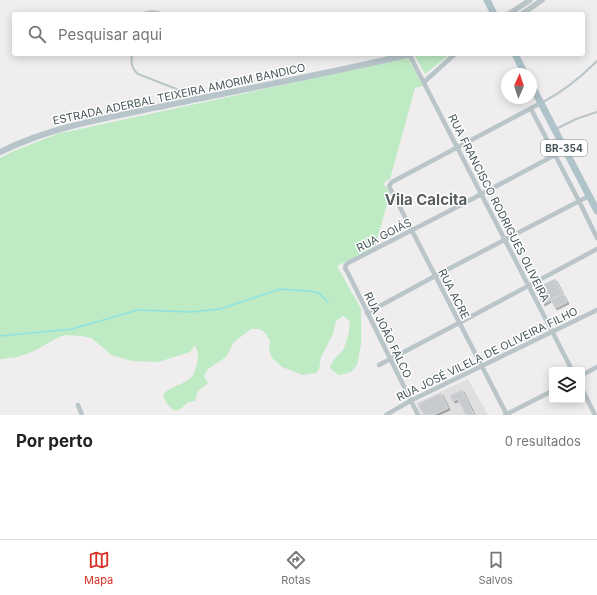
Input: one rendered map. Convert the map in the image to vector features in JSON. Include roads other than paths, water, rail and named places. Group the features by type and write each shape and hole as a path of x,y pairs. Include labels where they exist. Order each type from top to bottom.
{"main road":[{"path":"487,0 493,12"},
{"name":"ESTRADA ADERBAL TEIXEIRA AMORIM BANDICO","path":"0,152 57,130 110,117 400,56"},
{"path":"516,56 522,68"},
{"name":"BR-354","path":"537,95 597,211"}],"street":[{"path":"512,12 530,0"},
{"path":"525,12 539,1"},
{"name":"RUA FRANCISCO RODRIGUES OLIVEIRA","path":"411,56 570,367"},
{"path":"424,82 453,56"},
{"path":"457,147 541,103"},
{"path":"530,108 597,238"},
{"name":"RUA ACRE","path":"457,147 392,182 389,186 506,415"},
{"name":"RUA GOIÁS","path":"348,263 412,231 555,155"},
{"path":"367,313 589,196"},
{"path":"379,365 597,249"},
{"name":"RUA JOÃO FALCO","path":"348,263 345,268 418,415"},
{"name":"RUA JOSÉ VILELA DE OLIVEIRA FILHO","path":"386,415 410,401 597,310"},
{"path":"585,373 597,367"},
{"path":"506,415 549,393"},
{"path":"585,395 595,415"},
{"path":"78,405 82,415"}],"lane":[{"path":"146,12 157,12"},
{"path":"132,56 132,67 138,74 200,98"},
{"path":"541,103 576,81 597,61"},
{"path":"555,129 576,119 597,112"}],"waterway":[{"path":"0,336 72,329 138,310 192,312 220,309 280,289 319,293 328,302"}],"district":[{"name":"Vila Calcita","path":"426,199"}]}
